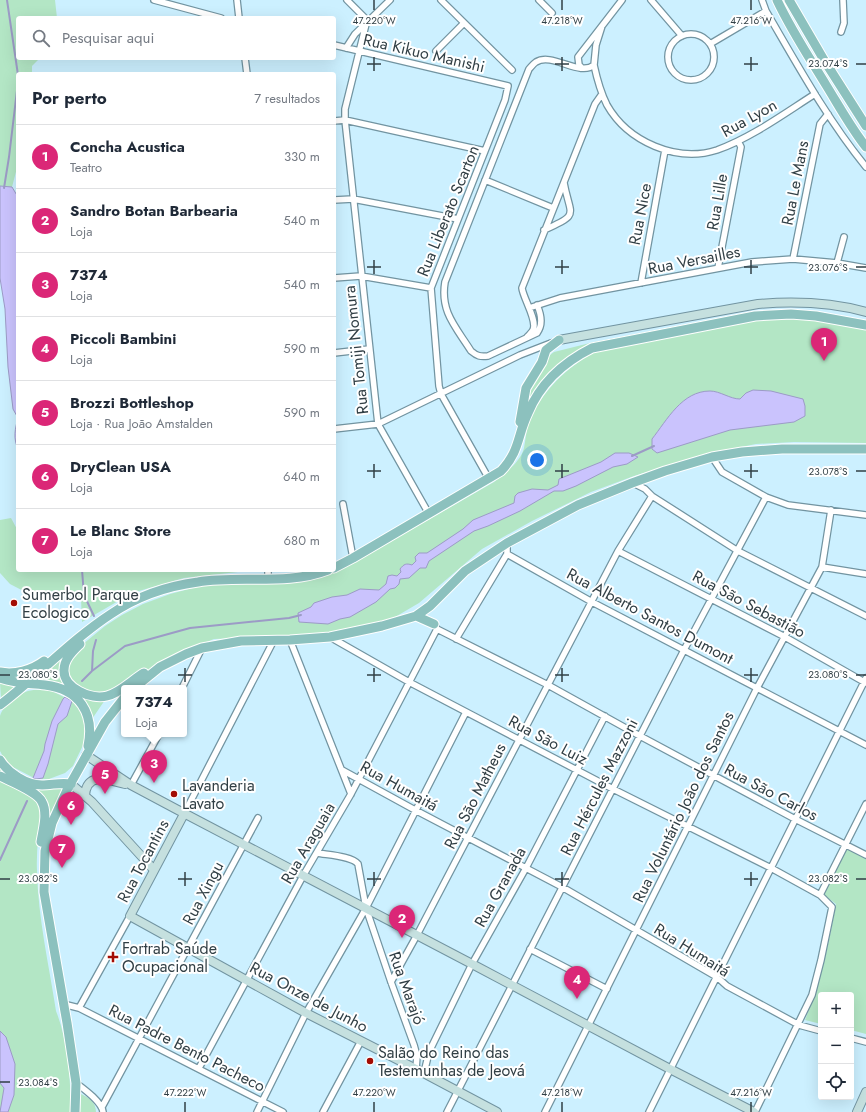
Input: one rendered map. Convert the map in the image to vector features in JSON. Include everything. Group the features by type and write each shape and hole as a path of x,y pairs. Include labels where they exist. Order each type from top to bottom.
{"main road":[{"path":"777,0 787,21 852,128 866,146"},
{"path":"789,0 824,60 866,126"},
{"path":"336,567 501,471 515,452 527,414 548,381 571,359 592,348 755,316 791,314 810,315 845,320 866,325"},
{"path":"519,439 521,410 526,388 542,362 546,350 559,340"},
{"path":"125,685 146,672 202,648 240,641 330,638 382,626 416,616 430,606 465,571 507,543 578,505 632,483 712,457 742,452 782,449 866,449"},
{"path":"0,704 27,684 63,651 93,627 111,614 137,600 182,584 268,575 297,578 322,572"},
{"path":"430,606 435,626"},
{"path":"416,616 435,626"},
{"path":"93,627 88,637 69,655 64,670 66,678 82,693 94,697 108,696 121,688"},
{"path":"0,672 12,672 36,667 63,651"},
{"path":"138,685 160,667"},
{"path":"12,672 27,684"},
{"path":"0,678 12,682 45,685 62,689 75,697 81,703 88,716 90,726 90,736 86,755"},
{"path":"75,1112 76,1083 45,897 44,864 48,837 52,823 70,784 105,722 121,702"},
{"path":"0,760 13,774 30,782 43,785 62,782 70,784"},
{"path":"0,776 34,794 42,801 44,817 40,849 39,878 40,890 45,897"}],"street":[{"path":"154,0 214,16"},
{"path":"237,0 240,16"},
{"path":"347,0 367,23"},
{"path":"346,48 355,34 390,0"},
{"path":"441,0 512,70"},
{"path":"540,0 552,13"},
{"name":"Rua Lyon","path":"578,57 622,0"},
{"path":"651,0 682,36"},
{"path":"762,0 766,11 815,94 846,142 866,167"},
{"path":"841,32 844,23 843,0"},
{"path":"710,44 766,11"},
{"path":"436,51 464,22"},
{"name":"Rua Tomiji Nomura","path":"367,23 346,108 345,120 378,424 429,514"},
{"name":"Rua Lyon","path":"602,26 598,36 594,65 602,94 608,106 620,123 636,136 665,150 698,153 716,150 738,141 815,94"},
{"path":"696,34 703,37 710,44 714,55 713,65 708,72 700,78 691,80 682,78 674,73 670,66 668,57 670,48 674,41 682,36 696,34"},
{"name":"Rua Kikuo Manishi","path":"336,46 508,86"},
{"path":"583,50 590,50 595,54"},
{"path":"563,63 574,60 578,57 579,65 582,68"},
{"path":"245,60 247,72"},
{"path":"537,305 541,324 537,333 488,356 482,357 471,351 448,316 444,305 444,282 529,70 536,62 545,60 587,69 594,65"},
{"name":"Rua Liberato Scarton","path":"489,479 441,394 439,386 431,288 506,100 508,86"},
{"path":"526,339 534,329 534,323 523,295 522,288 595,104 602,94"},
{"name":"Rua Le Mans","path":"793,259 820,124 828,114"},
{"path":"336,121 345,120 485,151"},
{"name":"Rua Lille","path":"718,268 741,147 738,141"},
{"name":"Rua Nice","path":"641,283 665,150"},
{"path":"485,180 553,208"},
{"path":"544,230 567,219 571,214 571,207 563,182"},
{"path":"336,200 353,199 458,219"},
{"path":"837,263 844,237"},
{"name":"Rua Versailles","path":"529,308 560,298 752,262 793,259 837,263 866,268"},
{"path":"336,278 361,276 431,288"},
{"path":"336,429 378,424 520,355 559,340 758,304 810,302 844,306 866,312"},
{"path":"336,353 369,349"},
{"path":"712,457 722,472 766,497 788,505 866,515"},
{"path":"632,483 645,489 652,496 738,551 866,616"},
{"name":"Rua São Matheus","path":"391,982 618,551 652,496"},
{"name":"Rua Hércules Mazzoni","path":"447,1112 710,599 738,551 766,497"},
{"path":"343,504 353,558"},
{"name":"Rua Voluntário João dos Santos","path":"545,1112 757,688 822,567 831,510"},
{"path":"456,639 507,554 507,543"},
{"name":"Rua São Sebastião","path":"618,551 785,637 865,681"},
{"name":"Rua Alberto Santos Dumont","path":"507,554 592,602 866,745"},
{"path":"822,567 866,574"},
{"name":"Rua São Carlos","path":"435,626 456,639 548,685 795,819 866,855"},
{"name":"Rua Araguaia","path":"199,1068 303,876 351,794 409,682 435,626"},
{"name":"Rua São Luiz","path":"330,638 409,682 519,740 771,868 820,895"},
{"name":"Rua Tocantins","path":"79,1008 130,916 274,640"},
{"path":"290,640 351,794"},
{"path":"184,685 202,648"},
{"path":"649,1112 865,681"},
{"path":"257,1112 306,1013 366,908 466,712"},
{"name":"Rua Granada","path":"424,1073 429,1052 472,964 526,868 605,716"},
{"path":"132,785 157,737"},
{"path":"86,755 132,785 184,814 366,908 670,1069 755,1112 812,995 832,907 820,895 866,804"},
{"name":"Rua Humaitá","path":"342,770 562,887 717,976 726,986 798,1025 818,1029"},
{"path":"85,794 86,787 89,782 94,779 110,780 132,785"},
{"path":"70,784 85,794 154,870"},
{"name":"Rua Xingu","path":"103,1110 258,818"},
{"name":"Rua Marajó","path":"317,854 355,860 359,869 366,908 414,1045 417,1056 416,1069"},
{"name":"Rua Onze de Junho","path":"130,916 306,1013 497,1112"},
{"path":"530,949 607,989"},
{"name":"Rua Padre Bento Pacheco","path":"63,1004 79,1008 283,1112"},
{"path":"854,1039 866,1042"},
{"path":"323,1112 361,1041"},
{"path":"76,1083 91,1095 103,1110"},
{"path":"857,1112 866,1092"}],"green space":[{"path":"0,0 55,0 57,16 16,16 16,60 38,60 32,66 32,72 16,72 16,172 12,187 0,186"},
{"path":"754,311 756,314 583,349 524,409 527,393 532,381 543,364 554,352 594,342"},
{"path":"797,319 832,322 866,330 866,443 794,442 756,444 706,454 634,476 591,492 532,521 482,549 419,603 390,620 353,629 305,636 214,639 174,655 118,688 104,694 96,695 75,684 71,679 67,670 69,663 77,649 105,626 143,604 170,594 204,585 293,583 325,576 355,562 494,482 508,471 520,458 524,448 530,420 541,399 565,372 595,352 739,323 765,320"},
{"path":"11,518 16,527 16,572 239,572 184,578 132,593 82,622 81,599 51,591 35,597 10,584 0,573 0,520"},
{"path":"61,657 60,672 62,679 67,686 65,687 44,682 38,677"},
{"path":"0,682 13,687 13,689 1,699"},
{"path":"33,690 50,690 72,701 83,713 87,724 86,739 73,766 65,773 49,779 36,779 7,764 0,751 0,716 7,704 24,693"},
{"path":"79,696 98,701 105,700 92,719"},
{"path":"0,765 11,776 58,786 62,790 48,819 46,803 0,773"},
{"path":"0,779 31,796 39,806 41,813 37,857 39,906 56,1011 63,1034 68,1060 70,1112 0,1112"},
{"path":"847,848 866,859 866,1034 854,1031 854,992 818,992 818,1023 805,1020 824,963 836,904 823,894"},
{"path":"81,1094 93,1103 96,1112 80,1112"}],"shaded area":[{"path":"0,186 12,187 16,194 16,414 13,409 8,367 5,309 0,278"},
{"path":"753,390 771,391 803,399 805,416 794,422 730,430 657,453 652,449 652,439 676,408 691,396 700,392 710,391 740,399 746,393"},
{"path":"16,426 16,444 15,441"},
{"path":"615,453 629,453 638,457 627,464 613,467 576,486 563,491 554,491 520,511 474,531 429,561 426,568 420,568 409,578 400,579 399,584 395,588 390,589 376,602 350,617 328,624 299,622 298,613 311,607 314,603 332,597 347,595 360,589 379,590 386,584 388,576 397,576 401,572 400,569 404,565 412,565 416,561 415,557 419,553 427,553 463,529 473,520 514,503 515,496 518,493 532,489 548,490 558,485 559,479 601,462"},
{"path":"65,697 72,701 67,716 58,724 43,778 33,778 44,751 52,721"},
{"path":"0,1031 6,1037 15,1064 14,1095 8,1112 0,1112 4,1088 0,1083"}],"waterway":[{"path":"7,0 18,72"},
{"path":"4,188 16,99"},
{"path":"632,456 654,446"},
{"path":"82,572 84,595 94,616"},
{"path":"82,681 92,671 125,646 190,628 289,618 301,615"},
{"path":"92,671 93,651 96,640"},
{"path":"0,860 27,801"}],"place":[{"name":"Concha Acustica","path":"824,361"},
{"name":"Sumerbol Parque Ecologico","path":"14,603"},
{"name":"7374","path":"154,783"},
{"name":"Brozzi Bottleshop","path":"105,794"},
{"name":"Lavanderia Lavato","path":"174,794"},
{"name":"DryClean USA","path":"71,825"},
{"name":"Le Blanc Store","path":"62,868"},
{"name":"Sandro Botan Barbearia","path":"402,938"},
{"name":"Fortrab Saúde Ocupacional","path":"113,957"},
{"name":"Piccoli Bambini","path":"577,999"},
{"name":"Salão do Reino das Testemunhas de Jeová","path":"370,1061"}]}
